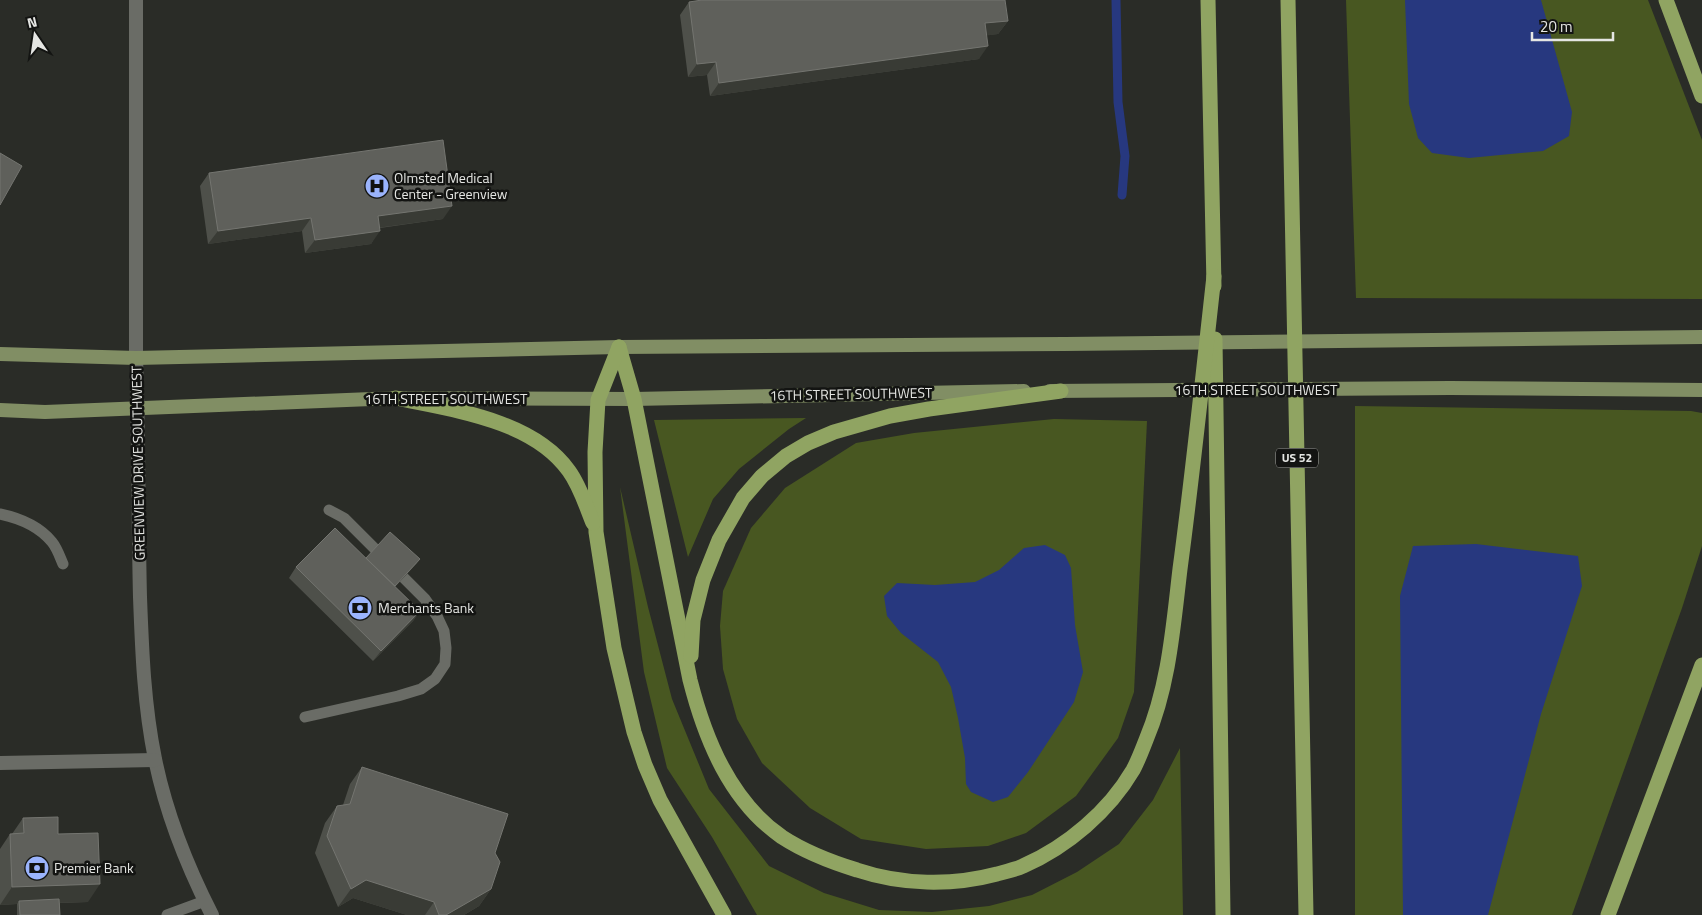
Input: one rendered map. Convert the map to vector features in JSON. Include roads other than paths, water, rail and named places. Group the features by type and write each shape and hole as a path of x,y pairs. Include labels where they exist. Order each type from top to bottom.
{"highway":[{"path":"1208,0 1223,915"},
{"name":"US 52","path":"1288,0 1306,915"},
{"path":"1666,0 1702,96"},
{"path":"618,347 634,399 698,713 722,769 757,815 781,836 805,850 830,862 895,879 956,882 990,876 1022,867 1049,853 1096,818 1134,769 1157,714 1166,678 1185,535 1214,276"},
{"path":"618,347 598,400 595,452 596,532 614,648 644,766 660,800 724,915"},
{"path":"690,680 693,620 710,559 743,498 762,476 786,456 808,443 834,432 890,416 1061,391"},
{"path":"396,398 468,413 522,433 543,445 558,457 570,471 596,532"},
{"path":"1608,915 1702,665"}],"main road":[{"path":"0,354 136,358 618,347 1702,337"},
{"name":"16TH STREET SOUTHWEST","path":"0,410 46,412 396,398 598,400 1000,391 1450,388 1702,390"}],"street":[{"name":"GREENVIEW DRIVE SOUTHWEST","path":"136,0 136,358 142,667 155,760 168,809 191,873 212,915"},
{"path":"0,763 155,760"}],"lane":[{"path":"305,716 422,689 435,679 445,664 444,631 437,616 425,599 344,518 329,510"},
{"path":"0,514 16,517 35,527 53,542 63,564"},
{"path":"167,915 205,901"}],"water":[{"path":"1405,0 1541,0 1572,112 1569,136 1543,151 1469,158 1432,153 1418,138 1409,104"},
{"path":"1476,544 1578,556 1582,586 1541,714 1488,915 1403,915 1400,596 1413,546"},
{"path":"1045,545 1065,555 1071,568 1075,625 1083,672 1074,702 1028,772 1008,797 993,802 971,792 966,784 965,758 951,687 938,662 901,633 887,616 884,596 897,583 935,585 975,582 999,570 1024,548"}],"waterway":[{"path":"1116,0 1118,102 1125,156 1122,195"}],"place":[{"name":"Olmsted Medical Center - Greenview","path":"377,186"},
{"name":"Merchants Bank","path":"360,608"},
{"name":"Premier Bank","path":"37,868"}]}
